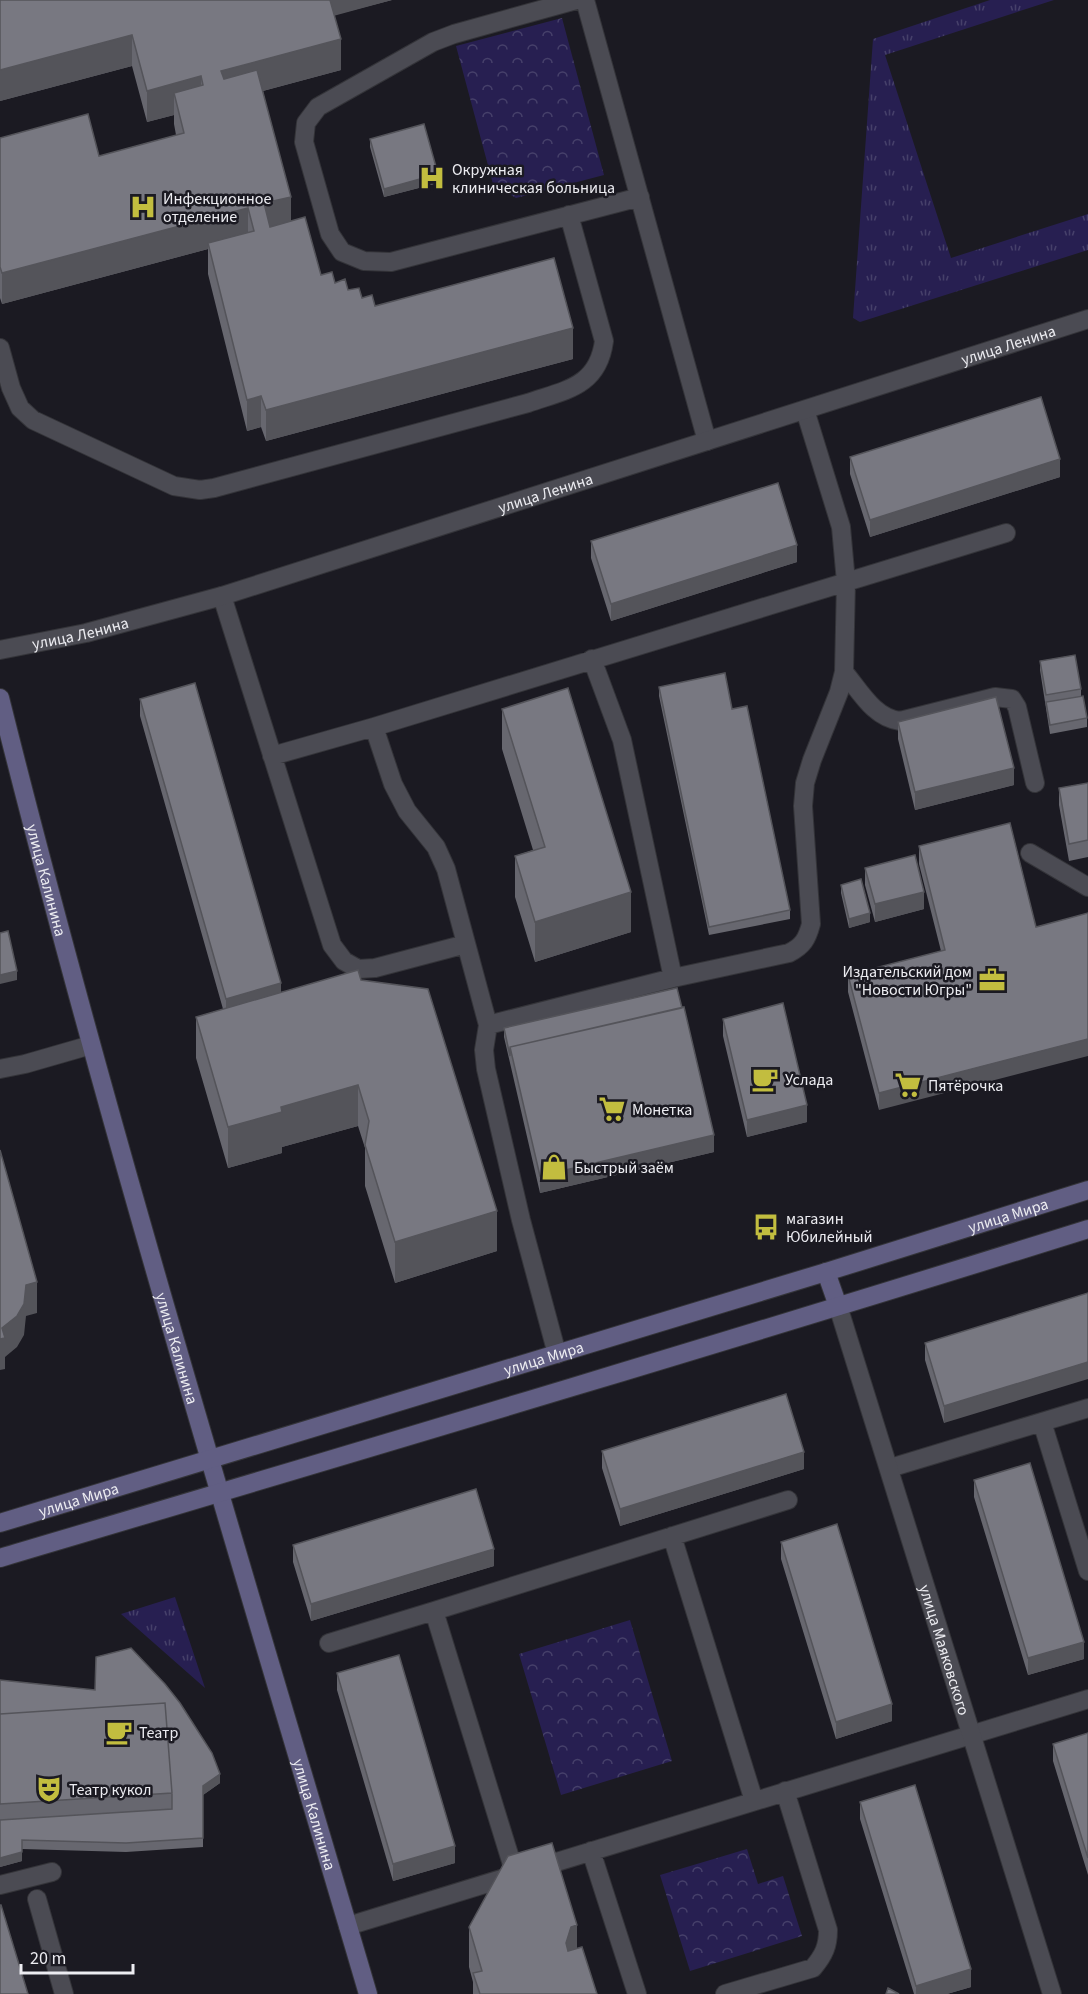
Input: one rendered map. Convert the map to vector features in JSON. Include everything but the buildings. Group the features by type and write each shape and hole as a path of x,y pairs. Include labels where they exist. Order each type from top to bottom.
{"main road":[{"name":"улица Калинина","path":"0,698 91,1045 210,1460 368,1994"},
{"name":"улица Мира","path":"0,1523 1088,1190"},
{"name":"улица Мира","path":"0,1558 1088,1229"},
{"path":"826,1272 837,1306"}],"street":[{"path":"576,0 454,34 434,42 318,107 306,123 304,142 330,234 342,252 364,261 392,262 640,197"},
{"path":"585,0 707,441"},
{"path":"0,348 11,388 20,408 33,420 174,486 200,490 214,488 528,402 575,386 584,380 593,372 602,355 604,341 569,215"},
{"name":"улица Ленина","path":"0,650 86,633 222,596 1088,319"},
{"path":"488,1025 673,978 789,953 801,946 808,937 812,924 803,806 805,783 839,692 844,672 846,582 841,527 805,410"},
{"path":"272,756 374,727 1006,533"},
{"path":"222,596 332,945 344,961 358,969 375,968 466,944"},
{"path":"592,659 622,740 673,978"},
{"path":"844,672 879,713 889,720 900,721 995,696 1012,699 1017,707 1035,783"},
{"path":"374,727 393,784 407,811 436,846 446,869 488,1025 484,1050 486,1069 521,1220 558,1354"},
{"path":"1030,853 1088,887"},
{"path":"0,1069 91,1045"},
{"name":"улица Маяковского","path":"837,1306 890,1468 1052,1994"},
{"path":"890,1468 1088,1408"},
{"path":"1041,1422 1088,1571"},
{"path":"329,1643 788,1500"},
{"path":"672,1536 754,1801"},
{"path":"434,1611 515,1874"},
{"path":"348,1926 1088,1699"},
{"path":"725,1994 813,1968 828,1944 828,1930 785,1791"},
{"path":"591,1851 637,1994"},
{"path":"0,1885 52,1872"},
{"path":"37,1899 64,1994"}],"green space":[{"path":"990,0 1054,0 885,55 951,258 1088,214 1088,250 860,322 853,318 873,39"},
{"path":"562,18 604,175 516,198 493,184 456,46"},
{"path":"175,1597 205,1688 121,1614"},
{"path":"630,1620 672,1761 561,1795 519,1654"},
{"path":"747,1849 758,1884 783,1876 802,1936 690,1971 660,1875"}],"place":[{"name":"Окружная клиническая больница","path":"432,178"},
{"name":"Инфекционное отделение","path":"143,207"},
{"name":"Издательский дом \"Новости Югры\"","path":"992,980"},
{"name":"Услада","path":"765,1079"},
{"name":"Пятёрочка","path":"908,1085"},
{"name":"Монетка","path":"612,1109"},
{"name":"Быстрый заём","path":"554,1167"},
{"name":"магазин Юбилейный","path":"766,1227"},
{"name":"Театр","path":"119,1732"},
{"name":"Театр кукол","path":"49,1789"}]}
